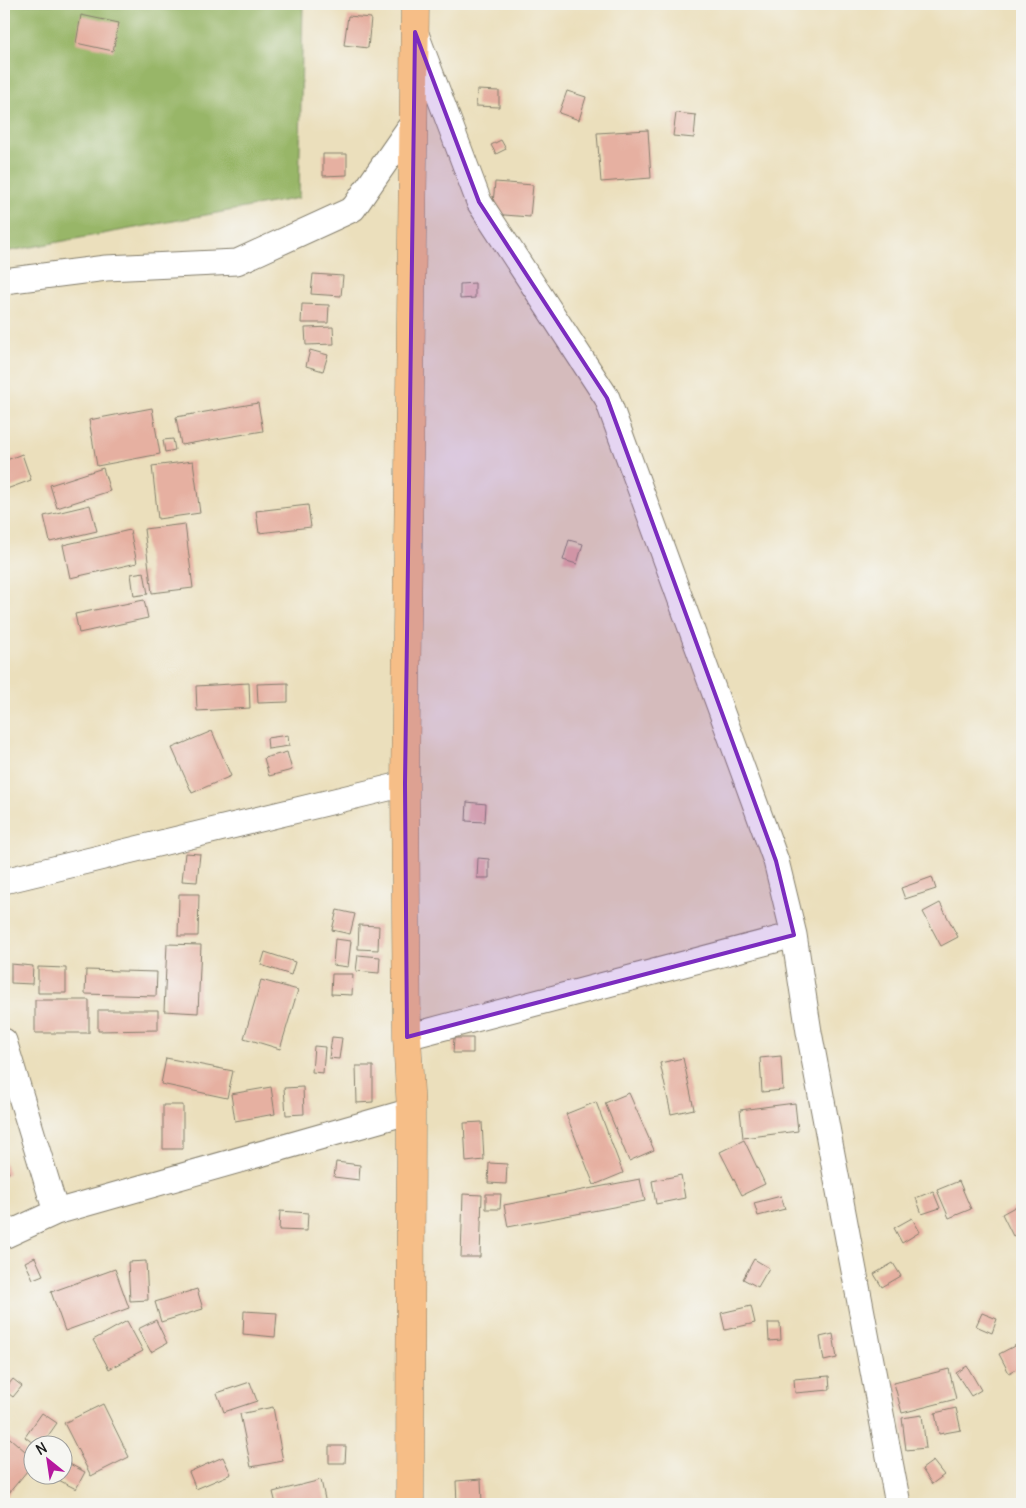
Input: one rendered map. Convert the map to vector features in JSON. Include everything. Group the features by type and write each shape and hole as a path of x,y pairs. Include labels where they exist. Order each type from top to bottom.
{"main road":[{"path":"410,1504 411,1111 407,1037 404,784 416,4"}],"street":[{"path":"415,32 479,202 607,398 776,861 794,935 811,1042 898,1504"},
{"path":"4,281 106,268 237,262 353,208 414,121"},
{"path":"4,881 404,784"},
{"path":"407,1037 794,935"},
{"path":"4,1041 56,1212"},
{"path":"4,1236 56,1212 411,1111"}],"highlighted area":[{"path":"415,32 479,202 607,398 776,861 794,935 407,1037 405,784"}],"green space":[{"path":"4,4 303,4 299,198 4,252"}],"building":[{"path":"81,15 119,23 113,51 76,43"},
{"path":"348,16 371,18 368,48 344,45"},
{"path":"477,90 499,91 499,107 476,106"},
{"path":"567,91 586,97 579,120 559,113"},
{"path":"676,113 696,115 694,138 673,136"},
{"path":"648,130 651,178 601,182 597,133"},
{"path":"501,140 506,149 496,154 491,145"},
{"path":"323,154 347,154 347,175 323,176"},
{"path":"495,182 533,185 530,217 492,214"},
{"path":"313,274 343,276 341,296 311,294"},
{"path":"475,283 475,298 460,299 460,284"},
{"path":"302,304 329,305 328,323 301,323"},
{"path":"333,327 334,344 306,345 305,328"},
{"path":"310,350 328,355 323,371 306,366"},
{"path":"258,403 263,431 181,445 176,417"},
{"path":"152,408 160,454 97,466 89,420"},
{"path":"173,439 175,450 165,452 163,440"},
{"path":"22,454 31,480 4,490 4,461"},
{"path":"193,461 200,513 158,519 152,466"},
{"path":"103,468 110,491 57,508 50,485"},
{"path":"90,505 97,531 50,542 44,516"},
{"path":"308,505 311,527 259,533 256,511"},
{"path":"185,524 193,588 152,593 144,529"},
{"path":"130,530 137,563 70,578 63,545"},
{"path":"569,540 583,544 577,564 563,560"},
{"path":"144,572 148,594 134,596 131,574"},
{"path":"144,600 148,618 79,633 75,614"},
{"path":"249,683 250,708 197,711 196,686"},
{"path":"288,683 288,702 258,703 257,684"},
{"path":"212,731 231,776 192,793 172,748"},
{"path":"288,735 289,746 268,749 267,738"},
{"path":"287,752 292,770 269,776 264,758"},
{"path":"467,802 486,804 485,822 466,821"},
{"path":"185,853 200,854 197,882 182,881"},
{"path":"478,858 489,859 489,878 477,878"},
{"path":"932,877 936,889 905,899 901,888"},
{"path":"179,894 199,894 198,936 178,936"},
{"path":"940,903 958,937 941,946 923,912"},
{"path":"337,910 355,914 350,934 332,930"},
{"path":"359,925 379,926 378,950 358,949"},
{"path":"335,939 351,941 348,967 333,965"},
{"path":"167,944 201,945 198,1013 164,1011"},
{"path":"265,952 295,962 291,975 261,965"},
{"path":"358,955 380,957 379,973 356,971"},
{"path":"11,964 33,966 32,984 11,983"},
{"path":"38,967 66,968 66,993 38,993"},
{"path":"86,970 157,972 156,996 85,994"},
{"path":"332,974 353,974 352,995 331,994"},
{"path":"261,980 298,990 280,1049 244,1038"},
{"path":"35,1000 89,1000 89,1033 35,1033"},
{"path":"98,1010 158,1010 158,1030 98,1031"},
{"path":"332,1037 342,1038 339,1059 329,1058"},
{"path":"454,1038 473,1038 473,1053 453,1053"},
{"path":"314,1046 325,1047 323,1073 312,1072"},
{"path":"781,1056 783,1090 762,1092 760,1058"},
{"path":"166,1058 233,1071 227,1098 161,1084"},
{"path":"683,1058 694,1109 671,1114 660,1063"},
{"path":"356,1066 373,1066 373,1102 357,1103"},
{"path":"271,1087 275,1114 235,1121 231,1094"},
{"path":"303,1087 304,1114 286,1115 284,1088"},
{"path":"629,1093 654,1150 629,1161 605,1103"},
{"path":"596,1102 623,1173 594,1185 566,1114"},
{"path":"795,1103 798,1131 743,1138 740,1110"},
{"path":"163,1105 183,1105 183,1149 163,1149"},
{"path":"482,1122 484,1160 466,1162 464,1123"},
{"path":"744,1140 765,1184 742,1195 720,1152"},
{"path":"4,1161 9,1173 4,1176"},
{"path":"336,1162 360,1165 359,1180 334,1177"},
{"path":"489,1163 507,1164 506,1184 488,1183"},
{"path":"681,1175 685,1198 656,1204 652,1181"},
{"path":"640,1179 645,1201 508,1227 504,1205"},
{"path":"959,1181 971,1209 949,1218 937,1190"},
{"path":"933,1191 940,1208 922,1214 916,1198"},
{"path":"463,1194 482,1195 480,1257 461,1257"},
{"path":"486,1194 501,1194 500,1209 486,1209"},
{"path":"781,1196 785,1209 758,1216 754,1203"},
{"path":"1022,1203 1022,1231 1013,1236 1002,1214"},
{"path":"280,1211 308,1213 307,1231 279,1230"},
{"path":"912,1218 920,1232 902,1243 894,1228"},
{"path":"35,1257 43,1275 33,1279 25,1262"},
{"path":"754,1259 769,1268 758,1287 743,1279"},
{"path":"146,1261 148,1300 130,1301 128,1262"},
{"path":"893,1263 901,1276 882,1287 874,1274"},
{"path":"115,1269 129,1308 65,1331 51,1292"},
{"path":"197,1289 203,1309 161,1322 155,1302"},
{"path":"751,1306 755,1323 725,1330 721,1313"},
{"path":"244,1311 277,1313 275,1337 243,1334"},
{"path":"982,1313 997,1319 992,1333 976,1326"},
{"path":"156,1320 167,1343 151,1352 138,1329"},
{"path":"127,1321 143,1351 109,1369 93,1340"},
{"path":"768,1323 780,1323 781,1340 769,1341"},
{"path":"833,1334 837,1358 824,1361 820,1337"},
{"path":"1022,1342 1022,1366 1009,1373 999,1354"},
{"path":"967,1366 981,1390 971,1396 956,1373"},
{"path":"949,1369 956,1399 902,1413 894,1383"},
{"path":"829,1376 830,1390 795,1393 794,1379"},
{"path":"13,1379 22,1386 13,1397 4,1390"},
{"path":"250,1382 257,1401 224,1412 217,1393"},
{"path":"103,1404 129,1457 91,1476 64,1423"},
{"path":"273,1407 283,1461 251,1467 240,1414"},
{"path":"956,1408 961,1430 939,1434 935,1413"},
{"path":"42,1413 57,1423 48,1436 26,1436"},
{"path":"922,1415 926,1448 906,1450 902,1418"},
{"path":"4,1433 22,1448 22,1477 4,1499"},
{"path":"329,1446 346,1446 345,1463 329,1463"},
{"path":"223,1457 231,1474 196,1489 189,1472"},
{"path":"933,1461 944,1475 932,1484 922,1469"},
{"path":"72,1465 85,1472 76,1489 70,1486 72,1486"},
{"path":"481,1479 482,1504 457,1504 456,1481"},
{"path":"321,1480 326,1504 276,1504 273,1492"}]}
